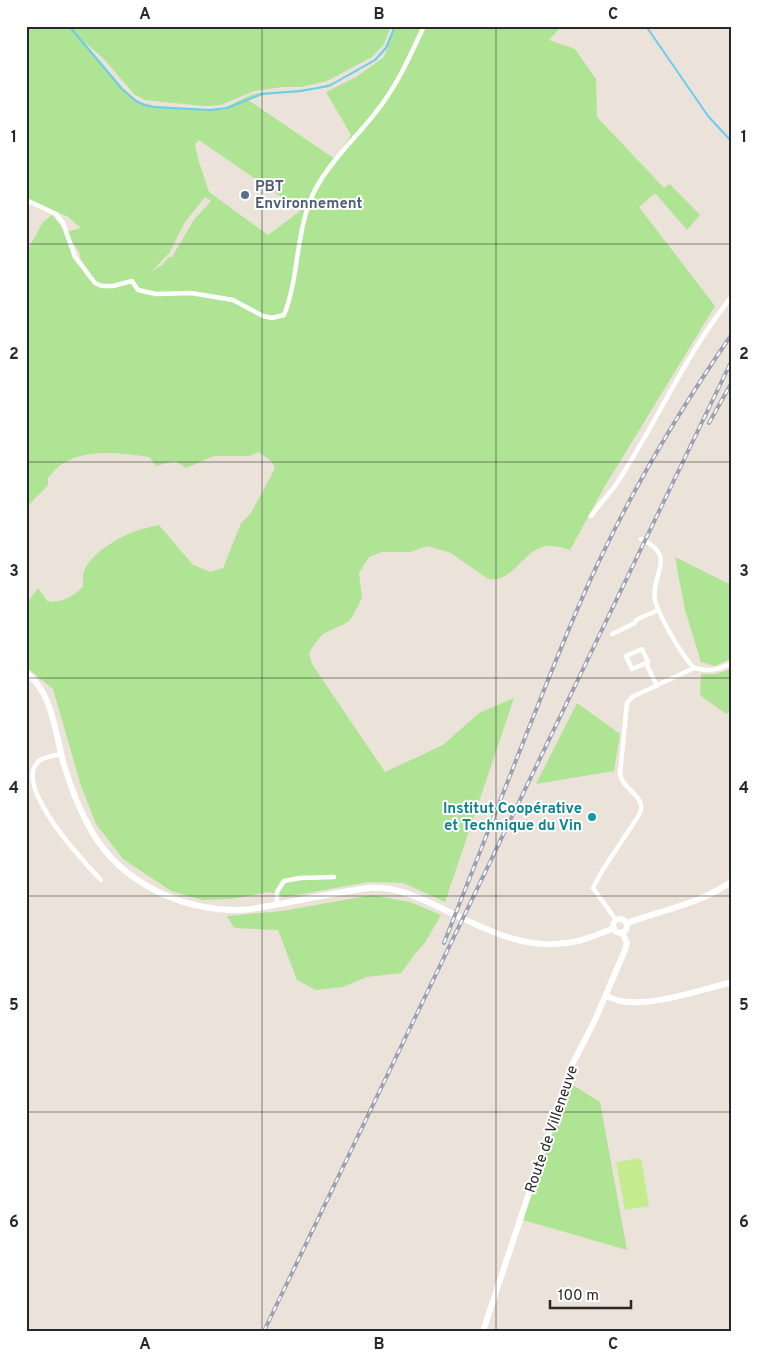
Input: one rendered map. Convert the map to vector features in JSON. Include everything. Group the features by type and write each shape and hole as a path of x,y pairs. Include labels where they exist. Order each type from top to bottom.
{"street":[{"path":"26,200 56,214 63,223 75,257 95,283 102,286 113,286 132,280 138,290 156,294 191,292 233,300 263,316 272,318 284,315 289,302 299,243 309,204 315,190 324,175 357,133 377,112 407,64 424,26"},
{"path":"591,516 617,483 680,373 717,314 732,296"},
{"path":"641,539 657,550 661,564 655,591 658,610 684,656 694,668 703,671 717,670 732,663"},
{"path":"612,634 658,610"},
{"path":"646,663 632,669 626,656 642,649 648,662 646,663 657,686"},
{"path":"616,920 593,888 642,808 639,798 622,782 620,774 627,703 632,697 694,668"},
{"path":"26,672 39,686 48,703 61,754 74,793 93,834 106,852 130,875 162,894 197,906 239,910 367,888 382,888 407,893 512,939 542,944 560,944 577,941 614,928"},
{"path":"61,754 38,762 34,769 35,790 44,811 101,880"},
{"path":"277,904 277,892 284,881 300,878 334,877"},
{"path":"627,923 686,904 715,892 732,881"},
{"path":"616,920 622,919 627,923"},
{"path":"614,928 616,920"},
{"path":"614,928 618,932 622,932 627,928 627,923"},
{"name":"Route de Villeneuve","path":"483,1331 571,1067 606,996 625,950 627,943 622,932"},
{"path":"606,996 621,1001 640,1002 671,997 732,982"}],"green space":[{"path":"26,26 391,26 384,44 372,57 327,81 301,87 282,87 254,91 221,105 203,106 145,100 134,94 103,58 82,40 123,88 137,101 154,106 217,110 259,93 305,90 345,78 329,86 301,92 265,94 248,100 335,159 351,135 326,92 356,77 384,57 388,47 371,64 362,69 383,51 394,26 562,26 549,40 575,49 596,79 597,117 664,188 670,184 700,215 687,230 657,195 654,194 639,207 715,306 605,486 570,550 553,546 539,548 511,572 497,579 488,579 451,553 427,546 410,552 382,552 369,557 359,573 362,598 352,617 348,622 323,634 309,654 312,664 385,772 443,745 479,713 514,698 445,902 403,883 369,882 285,897 270,892 231,899 202,900 171,891 123,859 96,824 81,786 53,689 26,667 26,604 38,588 47,601 62,600 71,596 83,587 83,575 97,554 113,542 129,534 159,525 193,565 210,572 223,568 241,523 251,513 275,468 271,461 259,452 250,456 214,456 186,468 175,461 156,466 149,457 116,453 93,454 72,459 58,467 48,478 48,485 26,508 26,253 43,222 52,215 66,232 81,228 68,217 26,198","holes":["199,140 300,211 268,235 209,192 195,144","205,197 211,201 193,221 172,257 169,257 162,265 152,271 170,252 185,222","68,236 91,274 79,262"]},
{"path":"675,557 727,583 732,582 732,658 715,666 701,662 685,610"},
{"path":"732,669 732,709 726,714 700,695 701,674 715,674"},
{"path":"577,703 620,734 614,771 536,784"},
{"path":"372,895 410,902 441,915 424,944 401,973 367,977 343,987 316,990 297,980 278,930 234,928 227,916 282,911"},
{"path":"568,1082 600,1102 627,1250 523,1220"},
{"path":"641,1158 649,1206 625,1210 616,1162"}],"waterway":[{"path":"69,26 122,89 136,101 154,107 210,110 227,108 262,94 300,91 329,86 375,60 386,48 395,26"},
{"path":"646,26 708,116 732,142"}],"railway":[{"path":"444,943 573,618 592,576 616,526 662,442 732,334"},
{"path":"264,1331 732,360"},
{"path":"709,423 732,382"}],"place":[{"name":"PBT Environnement","path":"245,195"},
{"name":"Institut Coopérative et Technique du Vin","path":"592,817"}]}
